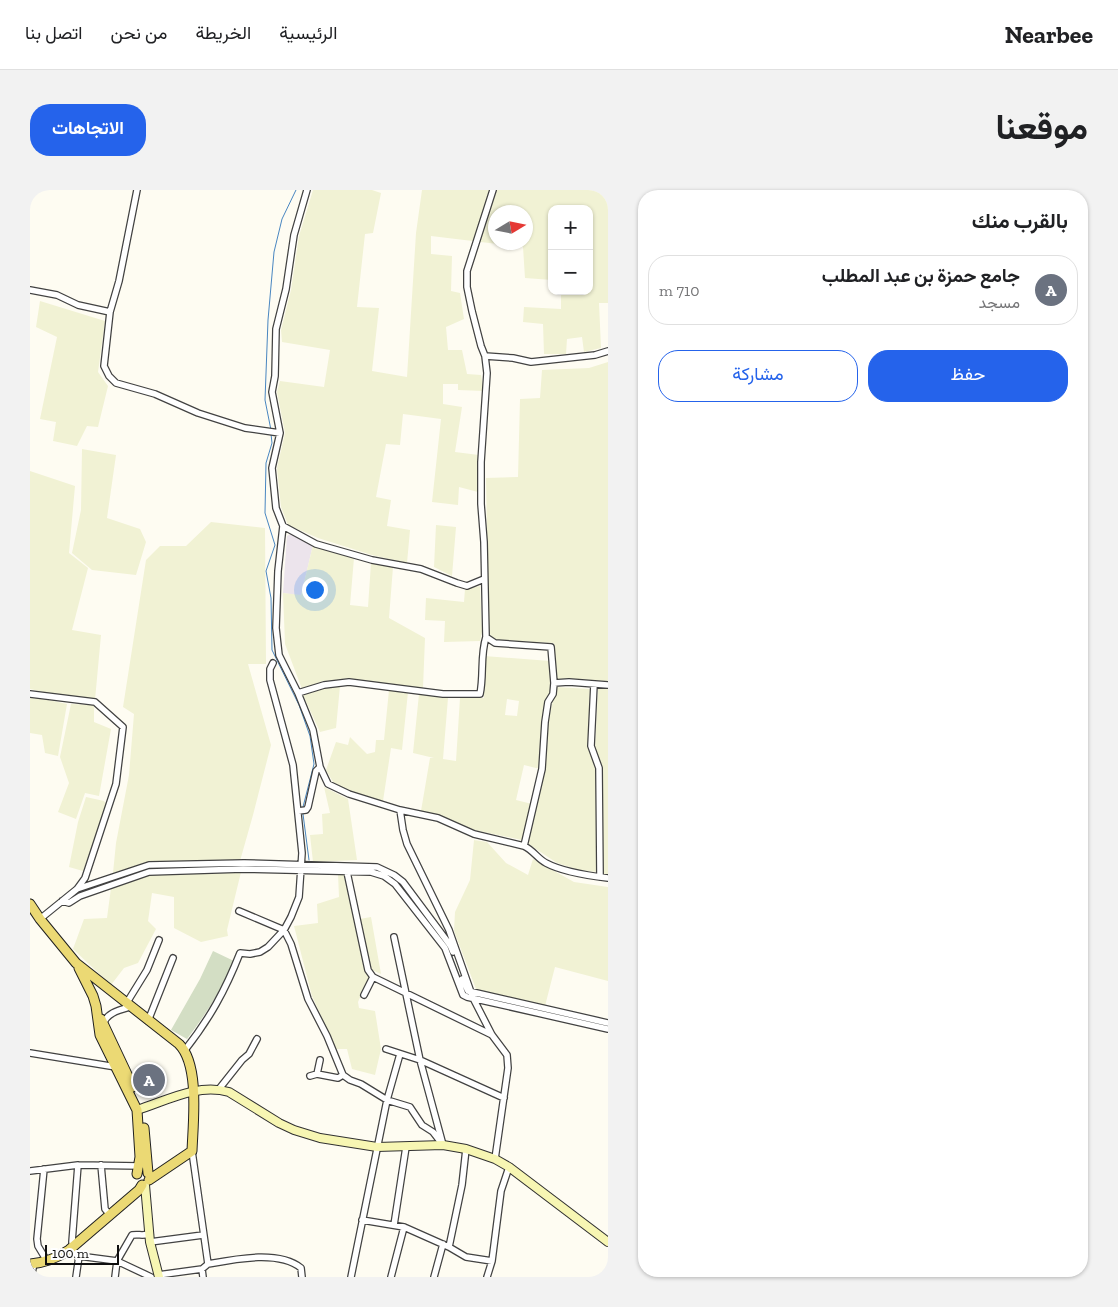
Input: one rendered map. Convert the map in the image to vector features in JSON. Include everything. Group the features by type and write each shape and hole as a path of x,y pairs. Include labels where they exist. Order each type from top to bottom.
{"main road":[{"path":"30,904 76,963 88,984 103,1025 140,1109 150,1242 156,1276"},
{"path":"32,1264 60,1256 139,1190 146,1181 192,1151 194,1091 188,1058 184,1050 76,963"},
{"path":"97,1010 100,1036 140,1109 140,1157 137,1181 146,1181"},
{"path":"140,1109 170,1097 194,1091 219,1089 229,1092 294,1130 320,1138 377,1147 443,1145 466,1149 495,1159 540,1189 551,1194 608,1236"},
{"path":"540,1189 550,1199 608,1242"}],"street":[{"path":"137,190 119,281 110,312 104,366 109,376 116,383 155,394 198,413 246,428 280,433"},
{"path":"308,190 294,235 286,289 276,329 275,376 272,392 280,433 272,468 276,508 283,526 278,571 276,628 279,655 298,693 315,738 320,767 328,784 349,794 400,810 438,818 474,834 524,846 531,849 545,863 582,874 608,878"},
{"path":"298,693 324,685 349,682 443,694 480,694 483,648 486,637 481,479 487,373 485,356 480,346 467,287 467,271 493,190"},
{"path":"30,290 57,295 78,305 110,312"},
{"path":"485,356 513,358 531,362 595,355 608,351"},
{"path":"283,526 316,544 372,560 421,569 467,586 484,578"},
{"path":"486,637 495,643 551,648 553,694 548,702 542,769 524,846"},
{"path":"184,1050 211,1014 229,981 240,953 260,952 268,947 284,930 299,896 302,853 293,765 270,680 270,669 273,663"},
{"path":"554,683 569,682 608,685"},
{"path":"594,684 591,746 599,768 600,877"},
{"path":"30,694 95,702 123,727 116,784 85,878 77,888 40,919"},
{"path":"298,811 306,810 308,807 316,771 320,767"},
{"path":"400,810 407,844 449,930 472,995 492,1035 507,1056 508,1068 495,1159"},
{"path":"77,888 149,865 244,863 301,869 371,872 384,876 395,884 445,948 461,992 467,997 472,995 608,1023"},
{"path":"62,901 69,903 80,896 149,872 369,866 382,869 398,878 450,945 466,989 472,995 608,1029"},
{"path":"347,872 368,970 373,977 406,995 492,1035"},
{"path":"239,911 284,930 291,944 308,1000 328,1036 343,1075 387,1100 410,1107 422,1125 433,1132 443,1145"},
{"path":"394,937 420,1060 443,1145"},
{"path":"103,1025 104,1020 109,1015 128,1005 147,970 159,940"},
{"path":"148,1022 173,958"},
{"path":"364,995 373,977"},
{"path":"219,1089 249,1054 257,1039"},
{"path":"386,1049 420,1060 504,1098"},
{"path":"30,1053 116,1067"},
{"path":"351,1277 387,1100 400,1054"},
{"path":"317,1074 320,1060"},
{"path":"310,1076 317,1074 338,1078 343,1075"},
{"path":"394,1225 406,1147"},
{"path":"449,1247 462,1185 466,1149"},
{"path":"192,1151 208,1264"},
{"path":"30,1171 78,1165 101,1165 138,1170"},
{"path":"78,1165 71,1248 79,1256 117,1261 156,1276 202,1269 208,1264 252,1258 278,1259 294,1262 301,1268 302,1277"},
{"path":"101,1165 105,1209 110,1215"},
{"path":"487,1277 492,1261 501,1191 508,1167"},
{"path":"44,1170 37,1239 38,1246 47,1261"},
{"path":"362,1220 404,1227 449,1247 466,1257 492,1261"},
{"path":"391,1277 404,1227"},
{"path":"115,1277 117,1261 132,1235 142,1236 150,1234"},
{"path":"150,1242 203,1234"},
{"path":"434,1277 442,1244"},
{"path":"76,1277 79,1256"},
{"path":"31,1277 32,1264"},
{"path":"202,1269 203,1277"}],"shaded area":[{"path":"292,533 313,545 301,596 283,593 287,536"}],"green space":[{"path":"313,190 372,190 381,193 373,233 365,234 357,307 379,308 372,371 407,377 416,233 422,190 608,190 608,303 599,303 601,348 584,352 582,337 567,339 566,354 544,354 543,324 523,322 524,307 561,309 561,295 593,295 593,205 548,205 548,280 525,278 523,250 533,250 533,205 488,205 488,243 431,236 431,254 452,256 451,291 460,293 464,319 446,327 448,350 462,350 467,374 481,375 484,391 458,390 458,384 443,384 443,404 462,407 455,452 479,455 478,492 459,487 458,505 432,502 441,419 403,414 400,445 386,444 376,497 391,500 387,526 410,530 407,563 372,555 318,538 288,525 281,507 277,468 285,433 277,392 280,381 324,387 330,350 282,342 281,330 291,290 299,236"},
{"path":"40,301 105,321 98,372 108,386 98,427 87,426 77,446 53,441 56,422 40,419 57,337 36,327"},
{"path":"608,362 608,682 557,679 554,643 496,640 489,634 486,478 518,477 520,399 540,398 542,370 589,368"},
{"path":"82,449 116,455 107,518 140,529 146,542 136,575 92,570 72,553 81,510"},
{"path":"30,471 75,486 69,553 88,568 72,630 101,635 95,700 30,689"},
{"path":"211,522 265,528 266,664 248,664 271,745 253,815 240,861 152,861 113,873 116,843 129,775 134,714 123,707 146,560 160,546 186,546"},
{"path":"436,525 456,527 452,576 434,567"},
{"path":"313,545 354,558 350,605 368,607 371,563 393,567 389,618 425,638 423,688 348,680 323,681 302,689 285,644 283,593 301,595"},
{"path":"480,586 482,632 480,641 444,642 445,621 425,620 426,598 464,602 465,589"},
{"path":"484,656 550,661 552,687 546,701 542,722 543,737 540,769 524,765 516,800 532,804 522,840 474,830 439,815 421,811 430,758 434,758 413,753 419,694 448,698 443,759 456,761 460,698 484,698","holes":["507,699 519,701 517,716 505,715"]},
{"path":"340,686 336,728 320,732 303,695 325,688"},
{"path":"556,687 590,689 588,746 597,770 597,872 579,870 557,863 527,843 544,770 548,722"},
{"path":"598,689 608,689 608,875 602,874 603,771 595,748"},
{"path":"389,690 408,692 402,750 391,748 383,801 351,792 333,782 326,770 336,742 348,745 350,737 367,754 375,752 376,740 384,740"},
{"path":"30,696 67,704 58,756 45,753 42,735 30,733"},
{"path":"71,704 94,705 94,722 111,729 99,796 85,793 76,819 58,812 69,783 60,757"},
{"path":"324,787 348,799 357,860 313,862 310,835 323,834 322,814 330,813"},
{"path":"86,797 104,801 107,805 83,871 69,867 78,822"},
{"path":"474,840 487,842 506,863 528,875 533,859 574,882 608,887 608,981 555,967 545,1006 476,989 454,931 455,912 470,880"},
{"path":"241,872 227,930 228,936 201,942 174,928 174,897 152,893 148,921 156,929 138,963 124,968 111,985 73,949 84,919 107,918 111,888 149,874"},
{"path":"345,873 354,920 371,917 381,974 372,970 358,1002 359,1008 375,1011 381,1049 375,1075 352,1069 347,1049 336,1049 312,996 294,926 318,923 317,904 339,897 338,874"},
{"path":"213,951 234,961 213,1001 187,1039 171,1030 200,979"}],"waterway":[{"path":"271,430 265,400 268,320 274,252 282,219 296,190"},
{"path":"271,434 272,443 266,463 265,513 275,545 266,571 271,598 272,650 299,705 310,736 314,764 303,807"},
{"path":"303,814 309,860"},
{"path":"146,869 214,867"},
{"path":"73,897 77,893 142,870"},
{"path":"390,876 404,889 439,934"},
{"path":"451,954 460,979"},
{"path":"527,1007 608,1026"}],"place":[{"name":"جامع حمزة بن عبد المطلب","path":"149,1080"}]}
